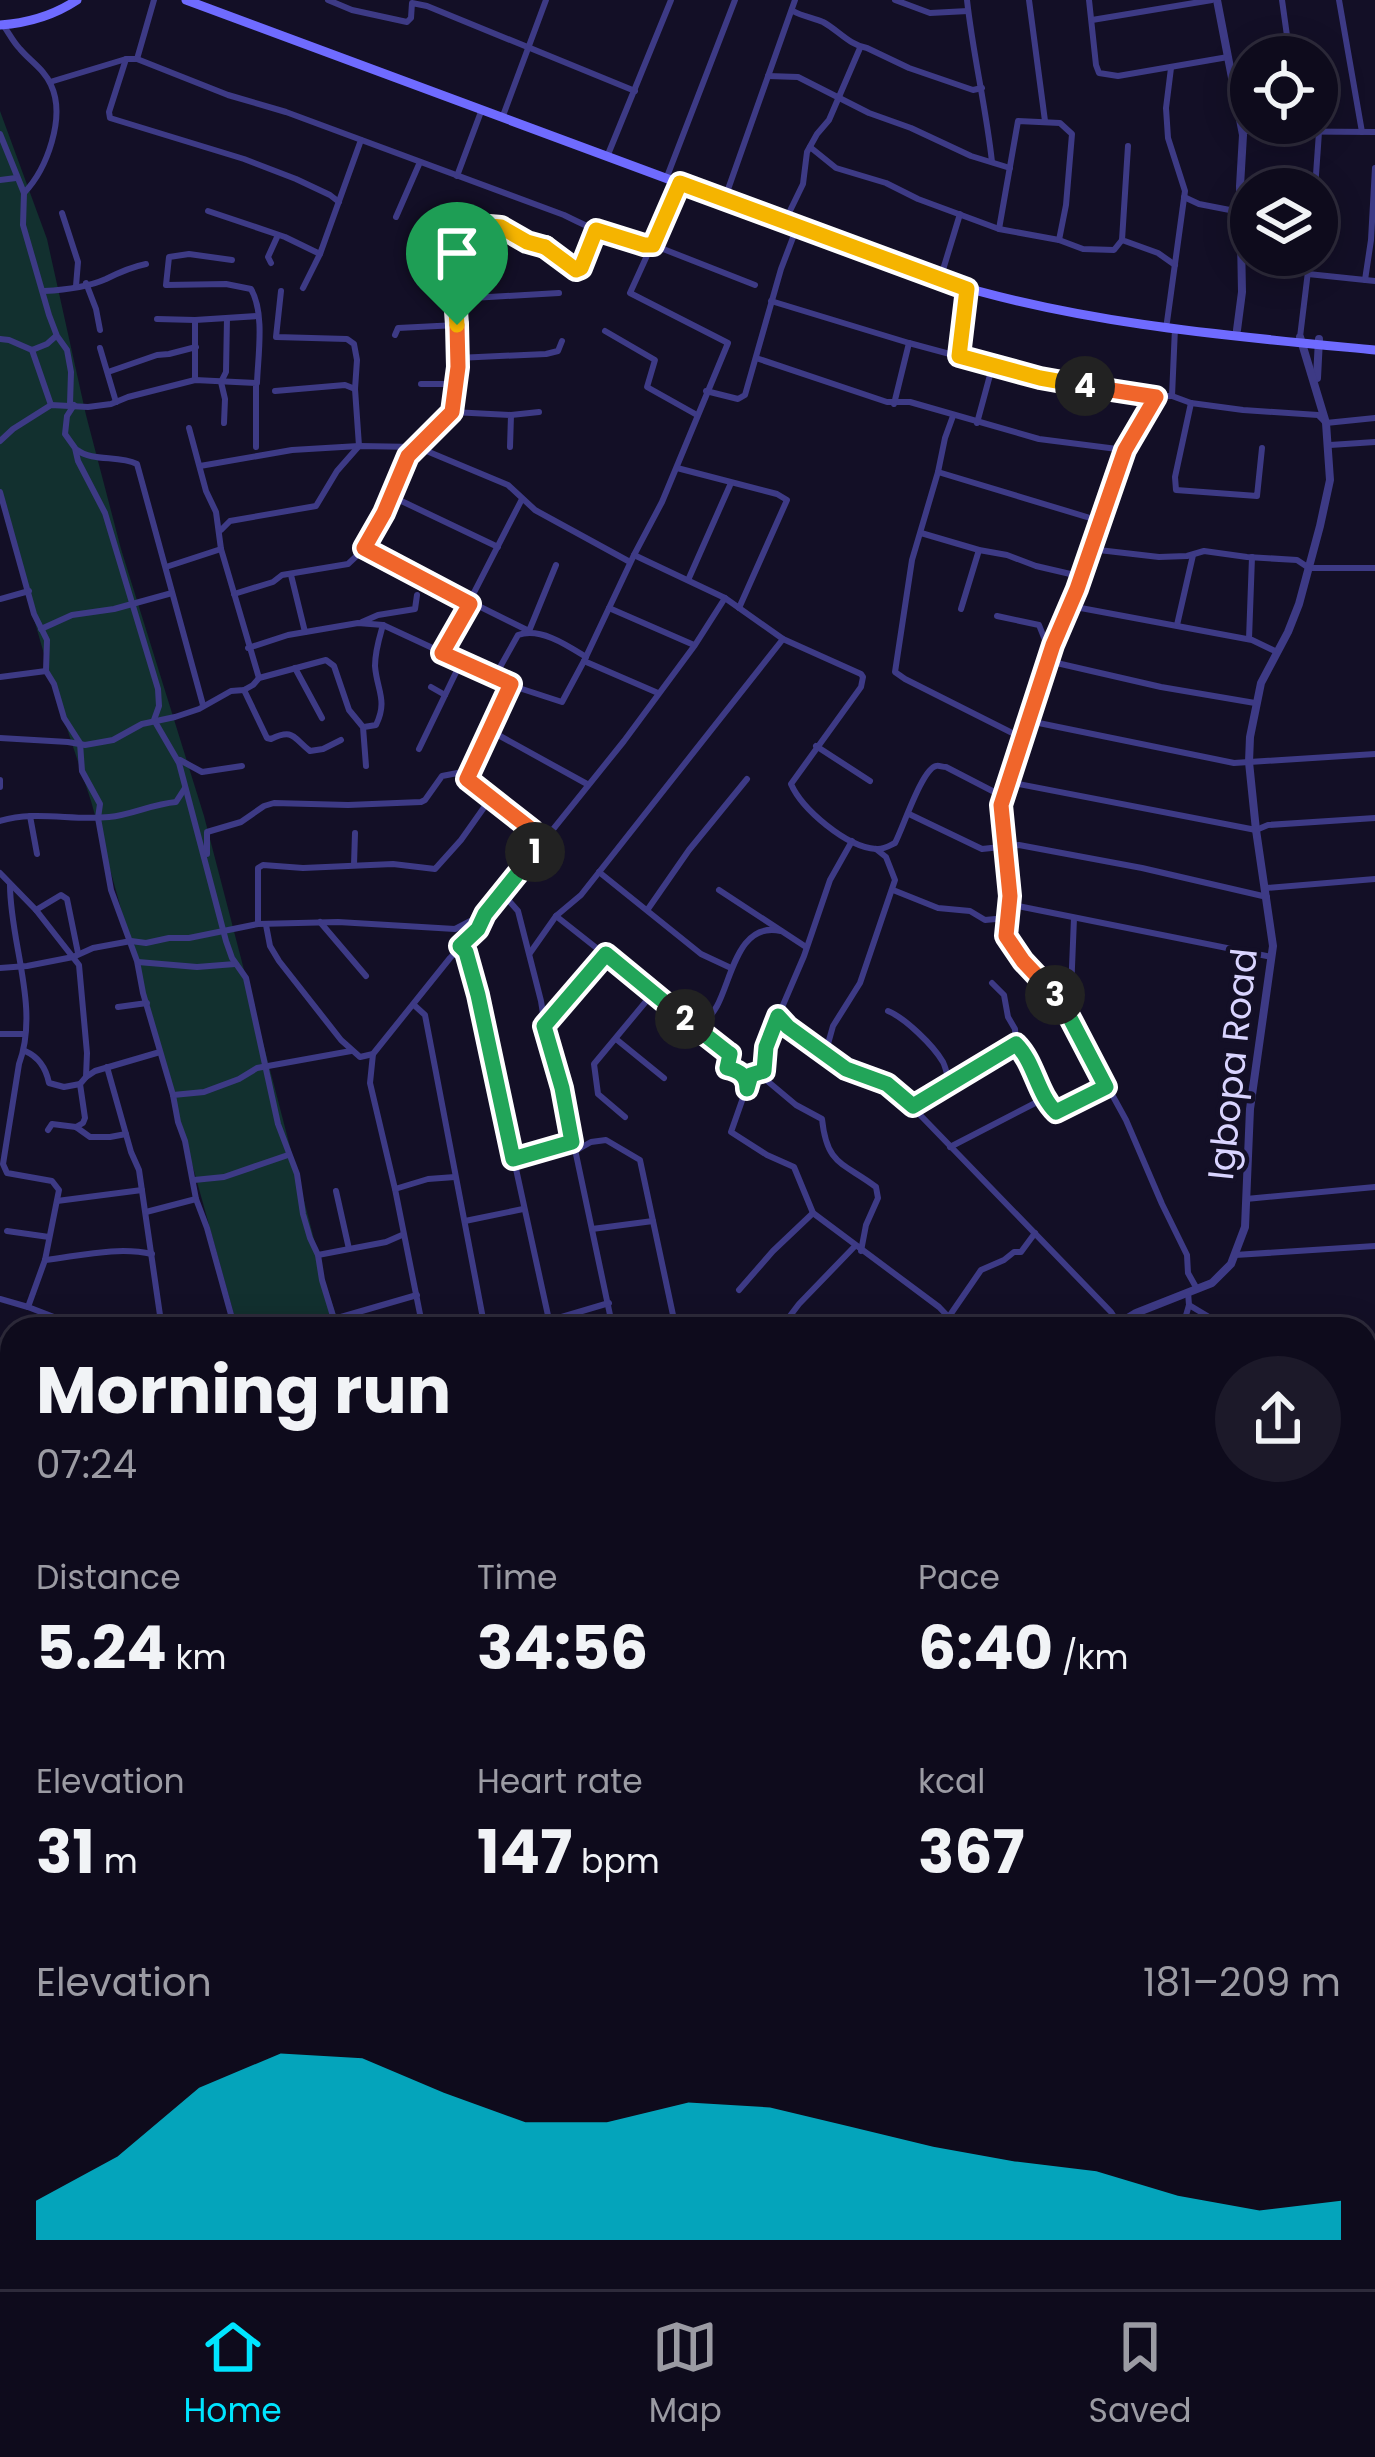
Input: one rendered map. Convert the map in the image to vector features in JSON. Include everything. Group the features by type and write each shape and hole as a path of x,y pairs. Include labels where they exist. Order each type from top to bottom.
{"main road":[{"path":"1,23 67,0"},
{"path":"1,23 32,21 77,0"},
{"path":"186,0 1003,294 1171,325 1301,340"},
{"path":"197,0 967,289 1065,313 1375,348"}],"street":[{"path":"137,59 154,0"},
{"path":"328,0 407,22 412,1 635,91"},
{"path":"504,113 546,0"},
{"path":"609,152 670,0"},
{"path":"668,174 735,0"},
{"path":"725,195 795,0"},
{"path":"895,0 930,13 968,11"},
{"path":"967,0 992,162"},
{"path":"1029,0 1045,121"},
{"path":"1089,0 1099,73 1118,76 1228,57"},
{"path":"1092,20 1215,0 1230,67"},
{"path":"1282,0 1287,36"},
{"path":"1340,0 1362,132"},
{"path":"793,11 824,22 860,48 909,68 973,91 982,88"},
{"path":"1,23 50,82 56,99 54,128 35,181 24,193"},
{"path":"787,217 803,184 810,147 828,123 860,48"},
{"path":"126,59 110,118 244,159 339,202"},
{"path":"50,82 137,59 755,285"},
{"path":"1171,68 1168,138 1184,184 1171,325 1172,395"},
{"path":"768,76 798,77 954,148 1010,168"},
{"path":"457,176 482,110"},
{"path":"999,229 1018,121 1060,123 1072,134 1059,240"},
{"path":"1338,132 1375,132"},
{"path":"0,134 24,193 23,225 57,336 68,356 72,405 66,438 87,456 137,464 203,705"},
{"path":"303,288 361,140"},
{"path":"810,147 836,167 999,229 1110,251 1121,240 1128,146"},
{"path":"396,217 420,162"},
{"path":"1365,280 1375,168"},
{"path":"0,180 16,178"},
{"path":"358,623 383,625 511,684 562,702 676,469 728,343 630,292 680,183"},
{"path":"1184,197 1230,210"},
{"path":"208,211 320,254"},
{"path":"62,213 81,285 96,309 100,330"},
{"path":"943,273 960,214"},
{"path":"234,594 282,575 348,564 364,548 408,456 452,412 458,358 452,273 475,233 493,226 507,230 553,251 576,270 596,230"},
{"path":"706,391 741,399 745,395 797,226"},
{"path":"271,263 268,256 278,235"},
{"path":"1121,240 1158,253 1175,265"},
{"path":"232,260 189,254 170,257 166,285 244,286 256,296 256,447"},
{"path":"44,291 68,290 146,264"},
{"path":"1238,330 1242,276"},
{"path":"1308,276 1301,340 1317,386"},
{"path":"1327,276 1375,281"},
{"path":"959,356 967,289"},
{"path":"220,530 230,521 316,506 359,446 357,360 351,341 276,337 281,291"},
{"path":"455,298 559,293"},
{"path":"771,301 1040,378 1156,397 1172,395 1191,403 1318,416 1326,423 1375,418"},
{"path":"157,319 258,316"},
{"path":"224,423 221,382 226,373 227,319"},
{"path":"195,320 195,380"},
{"path":"395,335 398,328 407,326 457,325"},
{"path":"605,331 655,360 647,387 697,415"},
{"path":"0,339 32,350 57,336"},
{"path":"458,358 546,354 558,351 562,341"},
{"path":"1317,386 1319,342"},
{"path":"894,404 909,343"},
{"path":"108,372 196,346"},
{"path":"100,348 116,402"},
{"path":"32,350 51,405"},
{"path":"756,358 894,404 910,402 1039,440 1125,450"},
{"path":"977,423 993,364"},
{"path":"0,441 51,405 88,407 195,380 257,386"},
{"path":"421,384 457,384"},
{"path":"275,392 345,385 355,389"},
{"name":"Igbopa Road","path":"1235,1255 1245,1227 1250,1109 1273,933 1249,762 1255,703 1294,618 1330,480 1330,445 1317,386"},
{"path":"1156,397 1125,450 1053,645 1000,815 1009,879 1008,942 1054,993 1126,1120 1187,1255 1193,1291 1185,1317"},
{"path":"1191,403 1176,490 1257,496 1262,448"},
{"path":"452,412 539,412"},
{"path":"510,447 511,415"},
{"path":"953,416 911,566 895,672 1022,738"},
{"path":"189,428 220,530 256,681 251,703"},
{"path":"1330,445 1375,442"},
{"path":"200,466 292,450 417,447 508,485 535,510 632,558 688,579 783,639 863,677 861,687 791,787 826,825 877,849 895,876 860,983 831,1031 826,1053"},
{"path":"75,448 105,513 158,689 154,720 177,757 232,962 246,978 278,1124 298,1179 334,1317"},
{"path":"676,469 787,500 739,608"},
{"path":"938,472 1100,521"},
{"path":"688,579 731,483"},
{"path":"0,492 34,614 47,640 46,671 70,738"},
{"path":"392,496 498,547"},
{"path":"442,653 522,499"},
{"path":"921,533 1081,575"},
{"path":"364,548 659,693"},
{"path":"166,567 221,549"},
{"path":"1090,549 1159,557 1204,551 1297,560 1309,568 1375,568"},
{"path":"961,609 979,550"},
{"path":"1177,625 1193,555"},
{"path":"1249,640 1252,557"},
{"path":"495,676 518,635 529,631 556,566"},
{"path":"291,574 305,632"},
{"path":"0,598 29,591"},
{"path":"41,629 69,616 172,593"},
{"path":"248,648 289,634 415,609 417,595"},
{"path":"421,1317 370,1084 373,1054 478,929 695,645 724,598"},
{"path":"1070,606 1249,640 1277,652"},
{"path":"609,608 695,645"},
{"path":"997,616 1039,625 1053,645"},
{"path":"363,727 376,725 384,702 375,656 383,625"},
{"path":"530,954 783,639"},
{"path":"0,738 70,738 90,746 142,724 176,717 256,681 326,660 354,720 363,727 367,766"},
{"path":"1048,661 1255,703"},
{"path":"419,749 461,662"},
{"path":"295,668 322,718"},
{"path":"0,677 46,671"},
{"path":"470,775 511,684"},
{"path":"431,687 445,695"},
{"path":"244,690 267,738 292,734 310,751 341,740"},
{"path":"1029,721 1234,763 1375,754"},
{"path":"490,731 588,785"},
{"path":"80,743 82,771 101,809 98,818 111,890 137,962 196,1199 232,1317"},
{"path":"816,746 870,781"},
{"path":"177,757 202,772 242,766"},
{"path":"877,849 895,843 930,768 946,767 1004,797"},
{"path":"196,826 207,832 241,822 274,803 421,802 442,776 455,774 470,775 490,799 532,830 541,844"},
{"path":"648,910 747,779"},
{"path":"1008,782 1256,830 1268,825 1375,818"},
{"path":"176,802 184,784"},
{"path":"373,1054 360,1057 351,1051 271,949 262,924 259,868 393,864 435,869 490,799"},
{"path":"0,821 30,816 115,817 157,803 176,802 190,809"},
{"path":"909,814 982,849 1019,845 1266,892 1375,879"},
{"path":"30,816 38,854"},
{"path":"206,864 207,832"},
{"path":"354,865 355,833"},
{"path":"789,1317 858,1248 878,1198 876,1187 836,1161 824,1141 823,1119 796,1105 765,1079 764,1071 766,1047 830,880 852,841"},
{"path":"599,872 701,954 731,968"},
{"path":"0,873 75,956"},
{"path":"10,885 26,1021 3,1164 7,1173 52,1180 59,1190 45,1260 28,1307"},
{"path":"719,890 806,947"},
{"path":"893,890 938,908 970,911 988,921 1006,918"},
{"path":"502,892 518,911 530,954 611,1317"},
{"path":"36,910 61,895 67,899 79,965 87,1075 83,1123 52,1124 48,1130"},
{"path":"1008,904 1272,957"},
{"path":"0,968 131,941 149,943 262,924 455,928 485,914"},
{"path":"556,916 730,1054 727,1068 746,1079 747,1089"},
{"path":"1070,1018 1074,918"},
{"path":"320,922 366,976"},
{"path":"702,1031 748,939 765,928 781,931"},
{"path":"460,946 478,995 548,1317"},
{"path":"544,1026 606,954"},
{"path":"137,962 197,967 232,962"},
{"path":"992,983 1004,995 1016,1044 1035,1070 1053,1110 1060,1111 1106,1087"},
{"path":"625,1118 598,1094 594,1064 652,993"},
{"path":"118,1007 147,1003"},
{"path":"414,1005 423,1010 483,1317"},
{"path":"888,1011 900,1016 942,1060 950,1082"},
{"path":"778,1016 826,1053 861,1076 887,1084 913,1106 1105,1305 1109,1317"},
{"path":"0,1034 25,1034"},
{"path":"616,1040 664,1078"},
{"path":"913,1106 1016,1044"},
{"path":"24,1050 34,1053 49,1083 64,1087 107,1067 160,1052"},
{"path":"173,1095 204,1092 257,1069 351,1051"},
{"path":"107,1067 138,1164 160,1317"},
{"path":"764,1071 751,1075 731,1132 797,1169 813,1213 947,1317"},
{"path":"950,1147 1044,1098"},
{"path":"76,1126 90,1137 126,1134"},
{"path":"513,1159 606,1140 640,1160 673,1317"},
{"path":"194,1180 224,1177 288,1155"},
{"path":"395,1189 455,1177"},
{"path":"1246,1199 1375,1186"},
{"path":"57,1201 142,1190"},
{"path":"336,1191 349,1249"},
{"path":"146,1212 196,1199"},
{"path":"465,1222 523,1209"},
{"path":"739,1290 813,1213"},
{"path":"592,1229 653,1221"},
{"path":"7,1231 49,1237"},
{"path":"949,1317 981,1270 1021,1252 1035,1233"},
{"path":"318,1255 404,1234"},
{"path":"1129,1317 1221,1276 1235,1255 1375,1246"},
{"path":"45,1260 116,1252 152,1254"},
{"path":"341,1317 417,1295"},
{"path":"0,1299 54,1317"},
{"path":"560,1317 609,1304"},
{"path":"1189,1304 1210,1317"}],"green space":[{"path":"0,111 47,239 121,549 204,816 337,1317 235,1317 91,801 0,500"}],"route":[{"path":"680,183 967,289 959,356 1040,378 1156,397 1125,450 1053,645 1001,810 1010,896 1008,942 1063,1006 1106,1087 1056,1112 1016,1044 913,1106 887,1084 846,1069 778,1016 766,1047 764,1071 751,1075 747,1089 746,1079 727,1068 730,1054 606,954 544,1026 572,1142 513,1159 478,995 460,946 541,844 532,830 467,779 511,684 442,653 470,604 364,548 408,456 452,412 457,325 452,273 460,251 475,233 489,226 501,227 553,251 579,270 596,230 653,245 680,183"}]}
